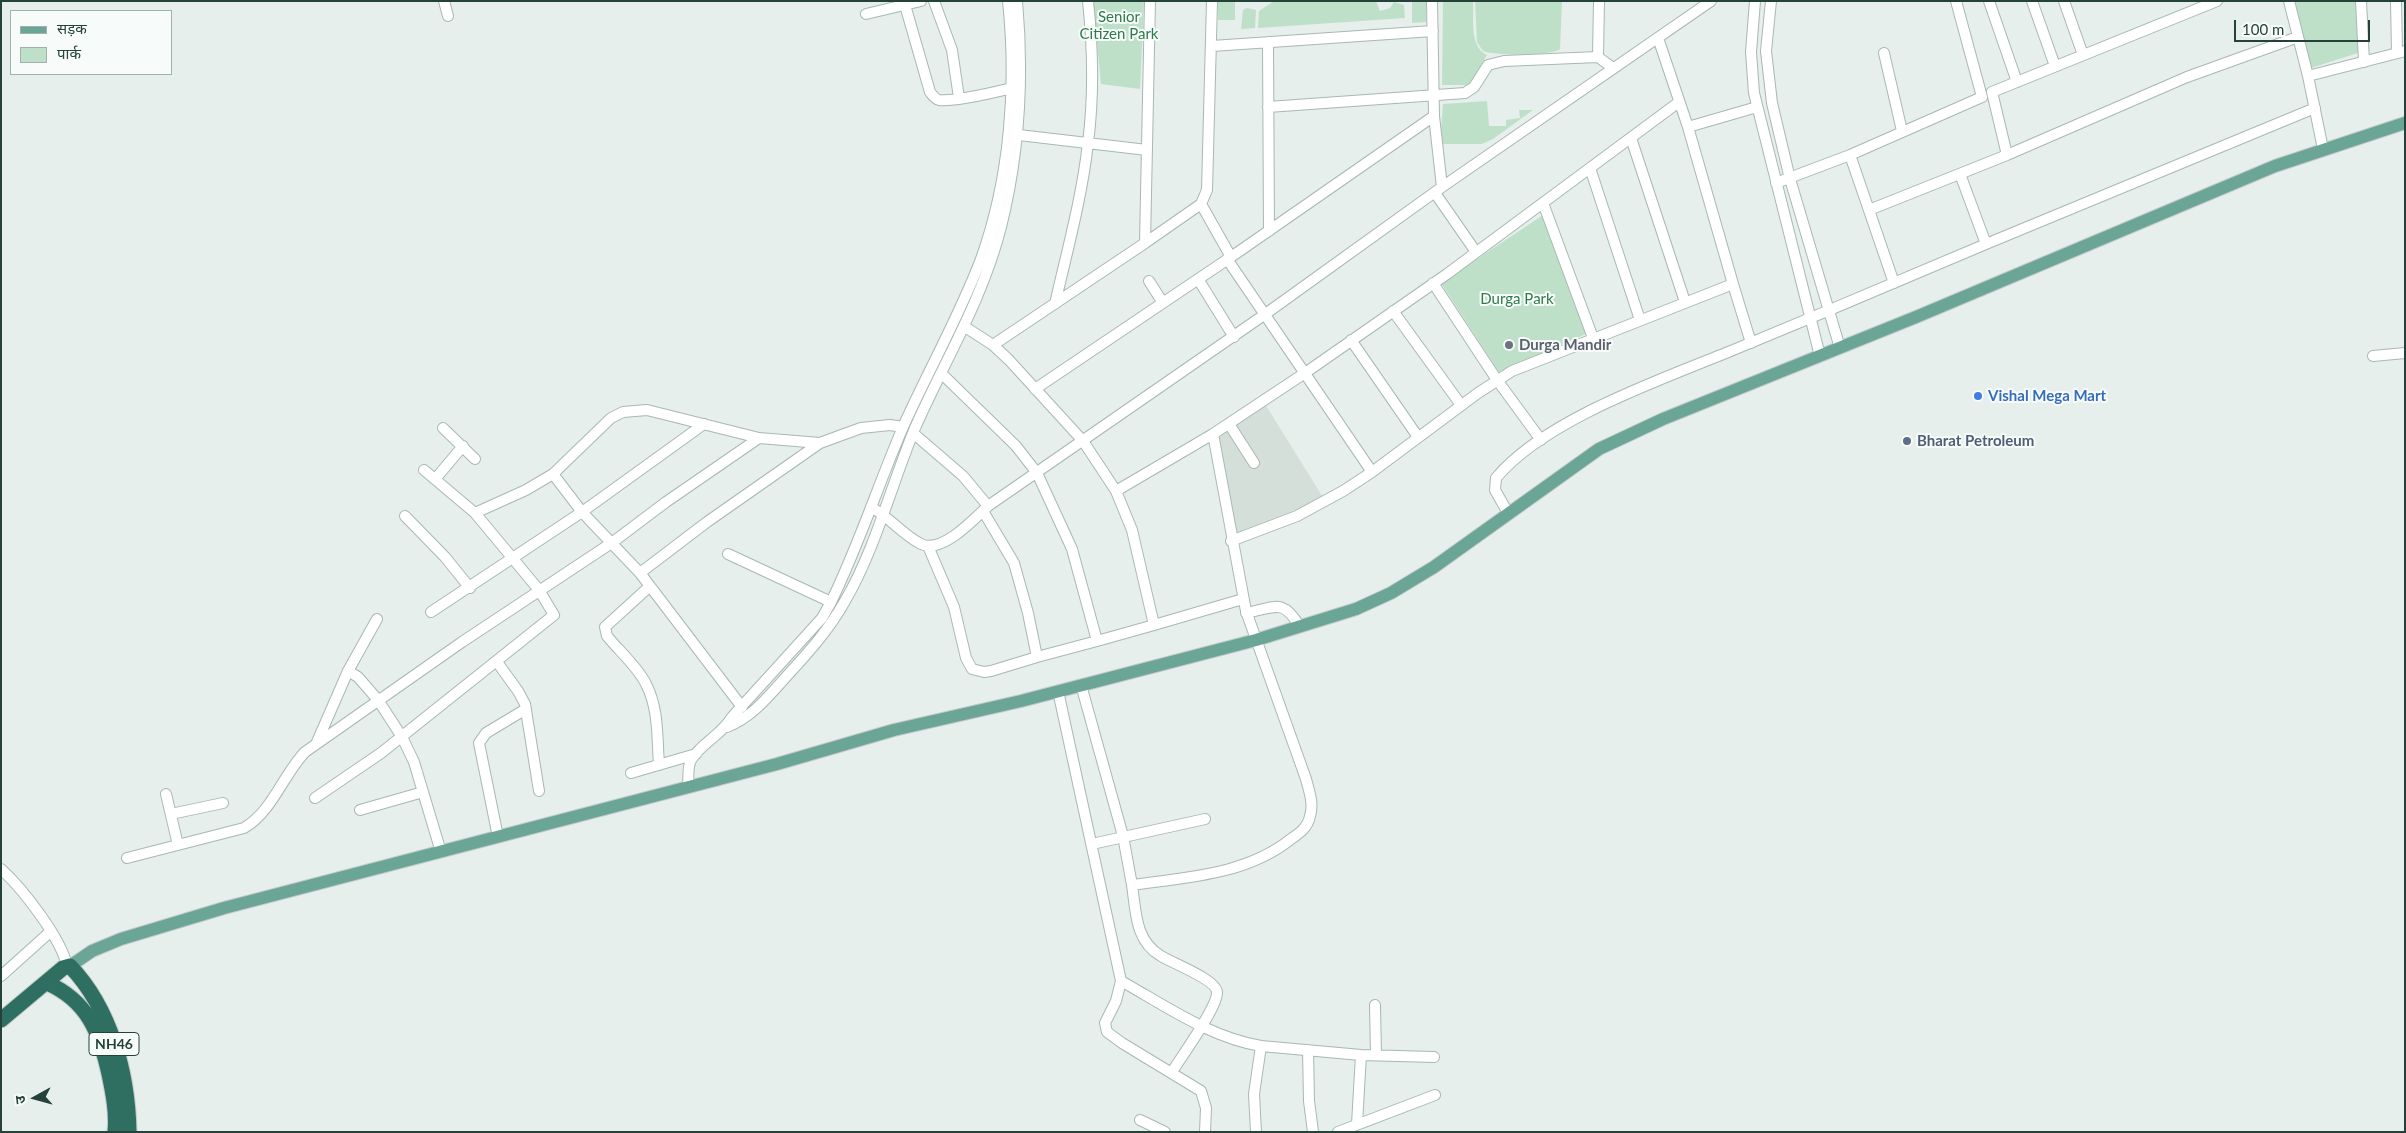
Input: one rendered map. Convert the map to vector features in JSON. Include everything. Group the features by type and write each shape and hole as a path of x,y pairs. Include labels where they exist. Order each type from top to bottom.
{"highway":[{"path":"1,1020 69,966"},
{"name":"NH46","path":"69,966 96,1001 109,1030 121,1068 129,1109 129,1132"},
{"name":"NH46","path":"47,982 69,994 82,1006 101,1039 112,1086 115,1132"}],"main road":[{"path":"69,966 92,951 160,926 688,787 894,730 1058,691 1256,640 1356,609 1391,593 1434,568 1599,449 1663,419 1840,348 2275,166 2405,123"}],"street":[{"path":"444,1 448,16"},
{"path":"866,14 921,1"},
{"path":"934,1 952,50 959,98"},
{"path":"688,787 690,761 727,727 732,717 822,618 831,602 904,427 956,318 981,259 994,216 1008,132 1012,88 1013,42 1008,1"},
{"path":"727,727 739,723 775,689 829,626 846,601 883,514 913,433 965,327 1001,226 1018,135 1020,44 1017,1"},
{"path":"1055,304 1076,212 1088,143 1092,101 1088,1"},
{"path":"1145,243 1150,1"},
{"path":"993,345 1201,204 1207,190 1212,1"},
{"path":"1432,1 1433,96 1439,190 1476,252"},
{"path":"1598,57 1599,1"},
{"path":"871,507 918,541 928,546 940,545 946,542 986,508 1264,316 1439,190 1711,1"},
{"path":"1755,1 1751,52 1757,107 1812,318 1820,356"},
{"path":"1771,1 1766,51 1772,103 1790,179 1840,348"},
{"path":"1956,1 2007,155"},
{"path":"1989,1 2017,82"},
{"path":"2032,1 2055,66"},
{"path":"2064,1 2083,55"},
{"path":"1776,183 1850,156 1987,94 2217,1"},
{"path":"2289,1 2308,76 2323,149"},
{"path":"2361,1 2364,62"},
{"path":"2308,76 2401,52 2396,1"},
{"path":"905,5 930,92 940,100 1012,88"},
{"path":"1212,46 1433,31"},
{"path":"1869,210 2007,155 2187,77 2298,37"},
{"path":"1658,38 1688,127 1751,343"},
{"path":"1268,42 1269,231"},
{"path":"1884,53 1902,131"},
{"path":"1268,107 1433,96 1470,91 1483,71 1494,62 1598,57 1613,68"},
{"path":"1116,491 1213,434 1305,373 1476,252 1679,102"},
{"path":"1688,127 1757,107"},
{"path":"1508,513 1495,490 1496,478 1541,440 1602,406 2314,108"},
{"path":"1036,389 1269,231 1434,116"},
{"path":"1018,135 1147,150"},
{"path":"1631,138 1685,302"},
{"path":"1850,156 1894,283"},
{"path":"1590,168 1640,320"},
{"path":"1960,174 1986,244"},
{"path":"1543,202 1593,338"},
{"path":"1201,204 1229,258 1264,316 1372,472"},
{"path":"1198,279 1234,336"},
{"path":"1149,281 1163,303"},
{"path":"1433,283 1497,380 1541,440"},
{"path":"1231,540 1320,505 1372,472 1497,380 1526,364 1733,284"},
{"path":"1393,311 1462,405"},
{"path":"965,327 993,345 1036,389 1083,441 1116,491 1137,546 1154,625"},
{"path":"1351,340 1418,437"},
{"path":"2373,356 2405,353"},
{"path":"942,374 1016,446 1037,473 1056,510 1072,549 1097,641"},
{"path":"475,514 526,490 553,474 611,418 623,412 647,410 759,438 820,443"},
{"path":"431,612 470,588 582,512 704,424"},
{"path":"1229,424 1254,463"},
{"path":"640,573 707,522 820,443 861,428 890,425 904,427"},
{"path":"443,428 475,459"},
{"path":"913,433 963,476 986,508 1014,563 1028,613 1037,657"},
{"path":"1132,885 1217,873 1240,867 1273,852 1308,824 1312,806 1306,779 1246,613 1231,540 1213,434"},
{"path":"127,858 244,828 256,821 264,812 293,764 316,743 539,590 613,542 666,502 759,438"},
{"path":"436,478 463,446"},
{"path":"315,798 402,737 552,618 553,611 539,590 475,514 436,478 424,470"},
{"path":"553,474 582,512 613,542 640,573 742,707"},
{"path":"405,516 445,557 470,588"},
{"path":"928,546 954,607 966,658 972,669 984,672 1243,599"},
{"path":"728,554 831,602"},
{"path":"650,586 605,627 607,636 645,682 651,694 656,718 658,765"},
{"path":"1246,613 1280,606 1290,611 1300,627"},
{"path":"316,743 348,671 376,619"},
{"path":"497,662 518,691 526,709 540,791"},
{"path":"348,671 358,677 378,700 402,737 414,762 440,852"},
{"path":"1081,685 1123,836 1139,930 1148,946 1161,956 1216,986 1217,996 1201,1027 1172,1072"},
{"path":"1058,691 1092,844 1098,884 1121,981 1116,1001 1105,1023 1107,1032 1201,1091 1206,1108 1205,1132"},
{"path":"498,837 479,742 486,733 526,709"},
{"path":"631,773 696,754"},
{"path":"360,810 423,792"},
{"path":"166,794 178,845"},
{"path":"170,814 223,802"},
{"path":"1092,844 1205,819"},
{"path":"1,869 20,887 64,954 69,966"},
{"path":"1,976 50,932"},
{"path":"1121,981 1201,1027 1247,1044 1361,1055 1434,1057"},
{"path":"1375,1006 1376,1055"},
{"path":"1256,1132 1254,1094 1261,1046"},
{"path":"1308,1050 1309,1101 1314,1132"},
{"path":"1356,1124 1361,1055"},
{"path":"1338,1132 1435,1095"},
{"path":"1140,1120 1165,1132"}],"shaded area":[{"path":"1265,404 1324,499 1234,534 1218,435"}],"green space":[{"name":"Senior Citizen Park","path":"1093,1 1144,1 1140,89 1101,84"},
{"path":"1218,1 1235,1 1235,20 1218,20"},
{"path":"1274,1 1376,1 1380,11 1390,8 1394,2 1404,5 1405,18 1258,28 1259,11"},
{"path":"1412,1 1426,1 1426,22 1412,23"},
{"path":"1443,1 1473,1 1475,39 1477,46 1487,55 1470,85 1442,85"},
{"path":"1475,1 1562,1 1560,49 1546,53 1522,54 1498,54 1483,51 1477,42"},
{"path":"2293,1 2358,1 2361,52 2311,68"},
{"path":"1247,8 1256,10 1255,28 1241,29 1243,10"},
{"path":"1487,101 1489,126 1506,126 1506,120 1520,118 1519,110 1533,110 1493,139 1482,144 1440,144 1443,104"},
{"name":"Durga Park","path":"1546,213 1588,333 1499,372 1441,283"}],"place":[{"name":"Durga Mandir","path":"1509,345"},
{"name":"Vishal Mega Mart","path":"1978,396"},
{"name":"Bharat Petroleum","path":"1907,441"}]}
